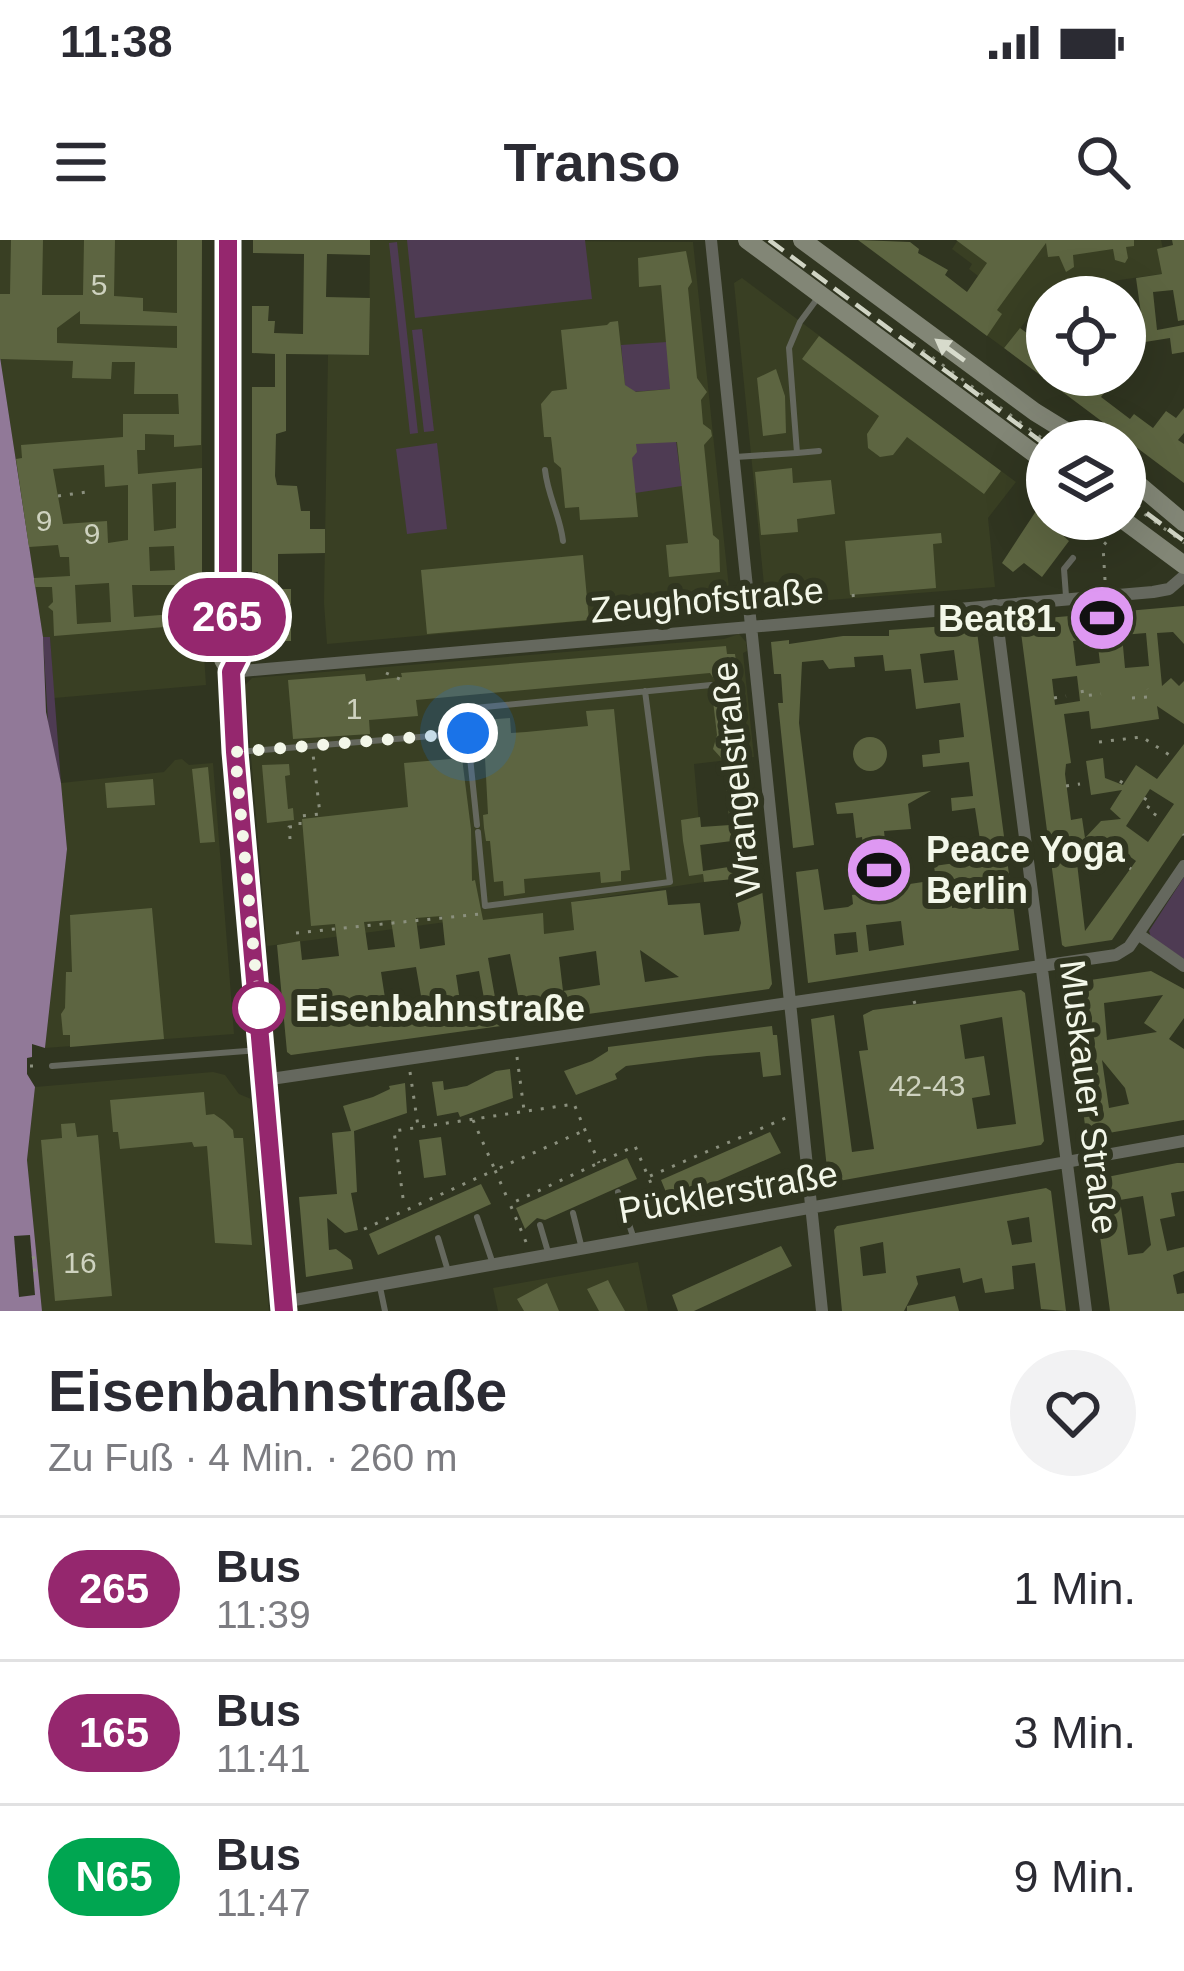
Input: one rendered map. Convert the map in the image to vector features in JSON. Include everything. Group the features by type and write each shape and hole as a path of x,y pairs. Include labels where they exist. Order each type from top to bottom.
{"main road":[{"path":"228,240 228,630 237,644 238,658 231,672 235,752 283,1307"},
{"path":"747,240 1026,447"},
{"path":"802,240 1048,420"},
{"path":"1146,491 1184,523"},
{"path":"1146,537 1184,565"}],"street":[{"name":"Wrangelstraße","path":"711,240 751,626 750,680 791,1004 822,1311"},
{"name":"Zeughofstraße","path":"231,672 1066,600 1169,589 1184,576"},
{"name":"Muskauer Straße","path":"995,605 1086,1311"},
{"path":"264,1080 1120,954 1184,866"},
{"path":"1138,934 1184,966"},
{"name":"Pücklerstraße","path":"283,1307 448,1271 1184,1141"}],"lane":[{"path":"797,453 789,348 800,322 820,295"},
{"path":"735,457 819,451"},
{"path":"545,470 563,541"},
{"path":"1066,600 1064,569 1072,558"},
{"path":"645,691 670,882 485,906 465,709 645,691 711,685"},
{"path":"235,752 468,733"},
{"path":"51,1066 262,1049"},
{"path":"618,1192 634,1240"},
{"path":"572,1213 582,1249"},
{"path":"477,1216 493,1264"},
{"path":"540,1225 548,1255"},
{"path":"438,1238 448,1271"},
{"path":"380,1284 385,1311"}],"path":[{"path":"58,496 87,493"},
{"path":"1146,515 1184,543"},
{"path":"1105,580 1103,546 1108,540"},
{"path":"853,595 854,602"},
{"path":"386,672 402,680"},
{"path":"1132,698 1148,697 1147,689"},
{"path":"1082,690 1083,696 1101,694"},
{"path":"1054,698 1066,696"},
{"path":"1099,742 1142,737 1174,758"},
{"path":"290,839 289,827 301,826 300,816 320,814 313,746"},
{"path":"1066,786 1080,784"},
{"path":"1144,798 1151,803 1147,809 1163,820"},
{"path":"1120,861 1131,869"},
{"path":"296,933 486,914 485,906"},
{"path":"517,1057 524,1112"},
{"path":"30,1066 51,1066"},
{"path":"410,1072 418,1127"},
{"path":"403,1198 394,1131 574,1104 599,1162"},
{"path":"648,1177 788,1117"},
{"path":"473,1120 526,1242"},
{"path":"364,1229 585,1130"},
{"path":"510,1204 635,1146 664,1216"}],"shaded area":[{"path":"0,240 202,240 206,685 54,698 50,638 43,637 0,357"},
{"path":"370,240 693,242 731,608 327,644 328,355 369,355"},
{"path":"407,240 585,240 592,299 415,318"},
{"path":"958,240 1161,240 1168,273 1026,276 1026,321 1004,348 963,318 981,294 974,282 978,276 969,269 972,264 952,249"},
{"path":"397,242 418,433 410,434 389,243"},
{"path":"742,278 1016,482 988,518 995,587 766,605 734,283"},
{"path":"422,329 434,431 424,432 412,330"},
{"path":"667,342 670,389 631,392 625,386 621,345"},
{"path":"0,357 43,637 46,712 61,783 67,849 45,1048 32,1044 32,1057 27,1058 27,1074 35,1087 27,1160 42,1311 0,1311"},
{"path":"676,441 682,486 635,493 631,454 636,444"},
{"path":"437,443 447,529 407,534 396,449"},
{"path":"739,634 746,642 743,653 754,757 694,764 704,882 571,902 574,930 480,947 476,918 267,946 245,685 252,678 724,639"},
{"path":"43,637 50,637 61,783 49,740"},
{"path":"182,759 189,765 213,763 234,1034 45,1048 67,849 61,783 164,772"},
{"path":"1184,877 1184,959 1149,931"},
{"path":"213,1072 225,1075 239,1094 251,1099 269,1311 42,1311 27,1160 35,1087"},
{"path":"638,1262 648,1311 498,1311 493,1288"}],"pier":[{"path":"30,1235 35,1295 19,1297 14,1236"}],"building":[{"path":"11,240 43,240 42,295 83,295 84,240 115,240 114,296 143,298 143,311 177,313 177,240 202,240 201,445 174,447 174,435 145,434 145,450 137,450 138,474 202,468 202,624 54,636 53,611 48,607 53,602 52,587 35,587 34,578 70,576 69,557 60,557 58,545 29,547 16,459 22,458 21,445 123,437 123,414 179,414 178,394 134,394 135,362 112,362 111,379 72,378 73,361 0,359 0,294 10,294","holes":["80,311 80,324 177,326 177,348 57,343 57,328","104,465 105,487 128,485 128,540 108,543 107,521 63,524 53,469","176,482 176,528 154,531 152,484","174,546 175,570 150,571 149,547","109,583 111,622 77,624 75,585","132,585 175,585 174,614 134,617"]},
{"path":"253,240 370,240 370,255 327,254 326,297 370,298 369,355 286,354 286,431 276,434 277,485 297,486 301,511 310,511 310,529 325,529 325,553 278,554 278,589 291,589 291,604 284,604 284,625 291,625 291,641 258,641 258,625 265,625 265,605 258,605 258,572 252,572 252,387 275,387 275,354 252,353 252,306 269,306 268,321 275,321 274,333 303,334 304,254 253,253"},
{"path":"858,240 910,242 918,253 948,270 945,275 967,292 987,263 956,240 1134,240 1134,246 1126,247 1125,263 1115,260 1113,249 1073,255 1074,267 1066,272 1059,256 1048,257 1046,243 997,310 1002,314 987,336"},
{"path":"1172,240 1184,240 1184,320 1178,321 1173,290 1153,292 1157,330 1184,325 1184,352 1172,354 1170,338 1146,342 1146,276 1162,274 1157,249 1173,245"},
{"path":"686,251 697,378 707,392 701,400 703,424 712,436 704,445 720,572 669,577 666,545 688,543 677,442 636,444 632,458 638,517 580,520 579,507 565,508 561,468 554,462 551,437 544,437 541,404 552,391 567,389 561,330 618,321 625,385 636,392 670,389 661,285 639,287 638,258"},
{"path":"1020,328 1026,332 1026,364 1004,348"},
{"path":"819,336 1001,471 984,494 907,437 893,455 880,457 868,448 867,434 879,416 802,359"},
{"path":"776,369 785,396 786,433 763,436 757,378"},
{"path":"1068,396 1102,396 1130,419 1134,414 1142,420 1100,420"},
{"path":"1184,408 1184,433 1178,440 1184,444 1184,483 1146,454 1146,423 1153,428 1166,411 1176,418"},
{"path":"792,468 793,483 831,480 835,514 797,519 798,532 761,535 755,472"},
{"path":"1026,526 1026,540 1069,541 1042,577 1024,563 1013,572 1002,563"},
{"path":"941,533 942,543 933,544 936,588 850,595 845,541"},
{"path":"583,555 589,620 427,634 421,570"},
{"path":"1184,606 1184,644 1173,632 1157,633 1162,686 1171,678 1179,686 1184,681 1184,724 1157,706 1159,719 1091,729 1089,711 1064,714 1071,763 1066,764 1065,774 1071,820 1082,818 1085,838 1101,821 1121,819 1110,809 1122,790 1091,795 1086,761 1103,758 1105,778 1123,785 1136,765 1157,779 1184,744 1184,833 1112,940 1062,945 1020,625 1024,620","holes":["1146,633 1149,666 1125,668 1122,635","1097,638 1100,663 1076,666 1073,641","1077,676 1080,701 1055,705 1052,679","1150,789 1174,804 1148,842 1126,826","1055,833 1104,847 1114,845 1136,861 1085,931 1075,846"]},
{"path":"976,624 1019,950 808,983 796,872 818,869 824,910 848,907 853,904 852,895 868,893 862,837 856,838 853,813 837,814 835,803 931,791 908,804 911,829 884,831 890,887 936,880 934,866 983,859 975,808 952,811 951,798 973,796 969,762 923,767 922,755 940,753 939,740 964,737 960,703 916,709 911,669 885,671 883,655 854,657 855,667 829,669 823,660 802,662 799,723 814,845 793,848 778,703 783,703 781,674 774,674 771,642 889,636 889,630","holes":["954,650 958,680 924,683 920,654","951,880 985,880 988,904 952,908","901,921 904,945 869,951 866,925","856,932 858,952 836,955 834,934"]},
{"path":"726,646 727,654 735,654 746,737 769,989 287,1052 277,945 300,941 302,960 339,956 335,924 311,926 302,819 408,807 404,763 462,758 472,881 483,920 543,913 544,934 574,930 571,902 666,890 668,905 700,903 704,935 739,931 733,879 704,882 703,874 689,876 683,841 681,820 700,817 701,827 730,825 723,760 713,749 717,735 712,692 718,685 710,673 416,700 418,716 369,720 370,734 293,739 288,680 365,674 366,681 402,677 401,673","holes":["732,841 735,866 703,871 700,845","442,916 445,945 420,949 416,918","391,920 395,947 368,950 364,922","640,950 679,977 645,982","596,951 600,985 563,991 559,957","510,954 519,1000 496,1003 488,958","416,967 424,1013 373,1020 370,1001 385,998 381,972","479,971 485,1004 461,1008 456,975","337,996 339,1016 307,1022 305,1000"]},
{"path":"614,709 630,870 621,871 621,881 601,883 600,872 524,879 525,893 504,896 503,881 494,882 484,828 483,815 488,814 483,720 510,718 511,733 526,732 588,726 586,711"},
{"path":"870,737 882,742 887,754 882,766 870,771 858,766 853,754 858,742"},
{"path":"289,764 290,775 285,776 288,809 293,808 294,820 267,823 262,765"},
{"path":"208,767 215,842 200,843 192,769"},
{"path":"153,779 155,805 107,808 105,783"},
{"path":"152,908 164,1039 70,1047 61,1014 66,972 72,972 70,915"},
{"path":"1151,971 1184,989 1184,1018 1169,1039 1184,1049 1184,1120 1091,1136 1086,1133 1070,983","holes":["1163,995 1144,1023 1157,1032 1107,1040 1104,1003","1102,1060 1125,1088 1129,1104 1109,1108"]},
{"path":"1025,993 1041,1145 833,1182 828,1178 811,1019 834,1015 852,1152 874,1149 859,1051 868,1050 863,1015 873,1010","holes":["1002,1017 1016,1124 977,1129 972,1098 990,1095 984,1056 965,1059 960,1025"]},
{"path":"772,1026 781,1075 763,1077 760,1052 707,1056 626,1066 615,1074 617,1079 576,1095 564,1071 592,1061 608,1047"},
{"path":"510,1069 513,1098 460,1117 458,1112 437,1116 432,1082 443,1081 444,1090"},
{"path":"405,1083 407,1113 354,1131 357,1192 351,1193 358,1230 345,1233 327,1218 329,1250 336,1249 351,1260 353,1269 306,1277 299,1197 337,1194 332,1133 351,1131 343,1106"},
{"path":"204,1092 206,1115 214,1114 233,1130 234,1138 243,1138 252,1245 215,1243 207,1146 194,1147 192,1142 120,1149 118,1132 113,1132 110,1100"},
{"path":"75,1123 77,1137 98,1135 112,1296 55,1301 41,1140 62,1138 61,1124"},
{"path":"770,1132 781,1153 670,1202 661,1180"},
{"path":"441,1137 446,1175 424,1178 419,1140"},
{"path":"627,1158 637,1179 545,1220 537,1218 525,1229 516,1208"},
{"path":"1184,1163 1184,1191 1171,1193 1175,1216 1160,1219 1167,1251 1184,1247 1184,1271 1173,1275 1177,1294 1184,1293 1184,1311 1110,1311 1093,1184 1097,1179","holes":["1143,1196 1151,1245 1143,1253 1128,1255 1120,1200"]},
{"path":"481,1184 491,1204 378,1255 369,1234"},
{"path":"1046,1188 1051,1191 1066,1311 1041,1309 1035,1263 1012,1266 1014,1289 985,1293 982,1278 963,1283 960,1268 916,1276 918,1284 904,1311 842,1311 837,1226","holes":["1029,1217 1032,1242 1012,1245 1007,1221","883,1242 886,1273 863,1276 860,1247"]},
{"path":"781,1246 792,1266 694,1311 678,1311 672,1295"},
{"path":"608,1280 625,1311 599,1311 587,1289"},
{"path":"547,1283 559,1311 524,1311 517,1299"},
{"path":"955,1296 959,1311 907,1311 907,1306"}],"railway":[{"path":"769,240 1026,430"},
{"path":"1146,513 1184,541"}],"bus line":[{"name":"265","path":"228,240 226,601 228,630 237,644 238,658 231,672 235,752 284,1311"}],"place":[{"name":"Beat81","path":"1102,618"},
{"name":"Peace Yoga Berlin","path":"879,870"},
{"name":"Eisenbahnstraße","path":"259,1008"}],"route":[{"path":"259,1008 235,752 468,733"}]}
